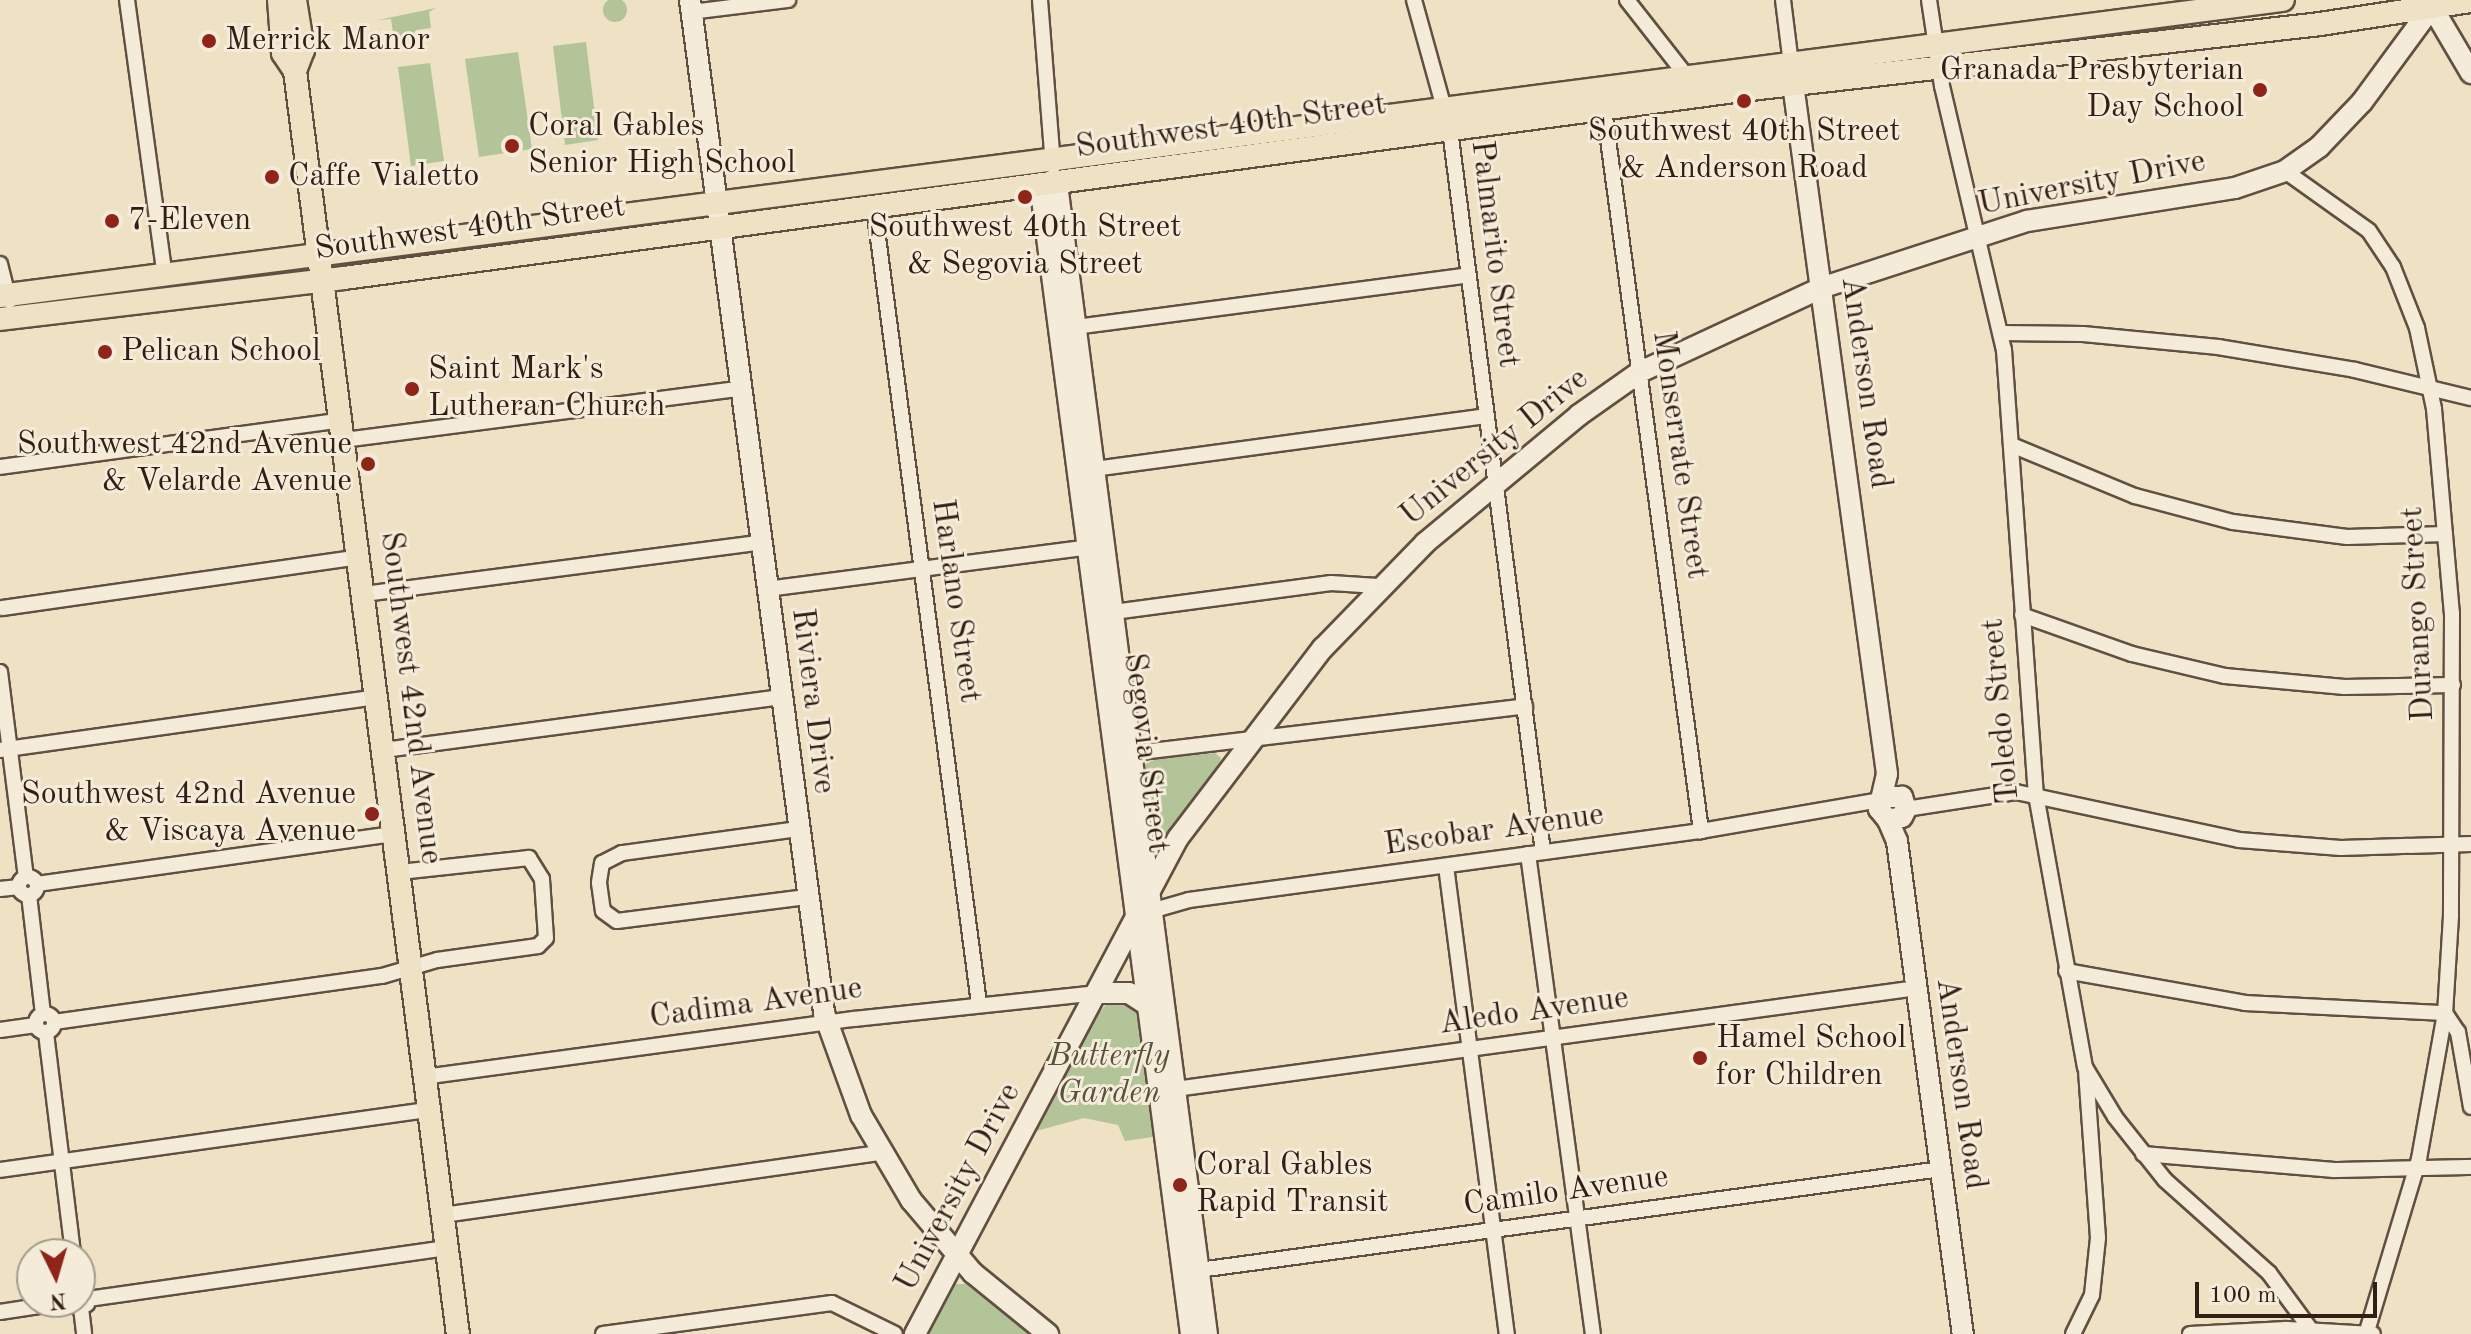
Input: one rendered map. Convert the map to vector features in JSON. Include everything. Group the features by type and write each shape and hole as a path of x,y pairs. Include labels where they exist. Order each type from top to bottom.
{"main road":[{"name":"Southwest 42nd Avenue","path":"279,0 283,53 295,71 458,1334"},
{"name":"Southwest 42nd Avenue","path":"295,0 303,50 295,71"},
{"name":"Southwest 40th Street","path":"11,318 322,281 1053,159 1790,60 2283,0"},
{"name":"Southwest 40th Street","path":"2,296 319,258 718,216 874,207 1793,84 2471,1"}],"street":[{"path":"127,0 165,276"},
{"path":"690,6 788,0"},
{"name":"Segovia Street","path":"1040,0 1053,159 1052,182 1042,194 1068,328 1124,754 1167,1090 1191,1334"},
{"name":"Palmarito Street","path":"1414,0 1450,130 1525,706 1553,1038 1593,1334"},
{"path":"1627,0 1685,74"},
{"name":"Anderson Road","path":"1783,0 1963,1334"},
{"name":"Toledo Street","path":"1929,0 1939,66 2001,333 2014,446 2022,615 2036,795 2085,1067 2143,1154 2205,1220 2262,1266 2312,1332"},
{"path":"2429,4 2471,73"},
{"name":"University Drive","path":"915,1334 1096,993 1144,913 1149,889 1188,823 1249,742 1378,586 1495,483 1640,372 1821,288 1979,234 2099,206 2235,188 2285,171 2319,147 2362,102 2429,4"},
{"name":"Riviera Drive","path":"690,6 806,897 827,1022 855,1101 881,1153 955,1255 1048,1334"},
{"name":"Monserrate Street","path":"1600,86 1701,831"},
{"name":"Durango Street","path":"2285,171 2347,211 2376,242 2417,328 2431,387 2445,534 2453,685 2445,1013 2458,1032 2471,1107"},
{"name":"Harlano Street","path":"874,207 979,1003"},
{"path":"0,264 2,296 11,318"},
{"path":"1068,328 1468,275"},
{"path":"2001,333 2190,343 2431,387 2471,398"},
{"path":"0,467 742,388"},
{"path":"1086,470 1486,416"},
{"path":"2014,446 2145,500 2263,528 2347,537 2445,534"},
{"path":"364,594 762,542"},
{"path":"767,589 1096,546"},
{"path":"1,609 359,557"},
{"path":"1105,613 1331,583 1378,586"},
{"path":"2022,615 2132,654 2225,676 2344,687 2453,685"},
{"path":"0,672 5,749 28,886 71,1238"},
{"path":"5,749 376,697"},
{"path":"384,750 781,697"},
{"path":"1124,754 1249,742 1525,706"},
{"name":"Segovia Street","path":"1124,754 1149,889"},
{"name":"Escobar Avenue","path":"1144,913 1189,900 2007,792 2036,795 2128,820 2239,840 2341,848 2471,844"},
{"path":"798,829 622,853 602,863 599,883 605,915 622,922 806,897"},
{"path":"0,889 395,834"},
{"path":"0,1030 410,968 538,946 546,938 545,893 533,860 400,872"},
{"path":"1446,866 1507,1334"},
{"name":"Segovia Street","path":"1144,913 1149,1006 1199,1270 1207,1334"},
{"path":"2066,971 2261,1005 2445,1013 2416,1171 2366,1334"},
{"name":"Aledo Avenue","path":"1167,1090 1917,988"},
{"path":"1096,993 1129,993 1149,1006"},
{"name":"Cadima Avenue","path":"424,1077 979,1003 1096,993"},
{"path":"2073,1334 2090,1303 2098,1247 2085,1067"},
{"path":"0,1170 429,1110"},
{"path":"443,1215 881,1153"},
{"path":"2143,1154 2268,1167 2416,1171 2471,1167"},
{"name":"Camilo Avenue","path":"1199,1270 1941,1169"},
{"path":"96,1298 448,1248"},
{"path":"603,1334 832,1303 895,1334"},
{"path":"2190,1334 2375,1334"}],"green space":[{"path":"615,-2 623,2 627,10 623,18 615,22 607,18 603,10 607,2"},
{"path":"436,8 429,12 431,28 416,30 416,37 394,40 391,19 378,20"},
{"path":"586,42 598,140 565,145 553,46"},
{"path":"518,52 532,149 479,157 465,59"},
{"path":"430,63 444,161 411,166 398,67"},
{"path":"1215,753 1221,758 1219,765 1162,851 1156,851 1144,765 1156,759"},
{"name":"Butterfly Garden","path":"1113,996 1143,1011 1160,1136 1125,1141 1118,1125 1084,1118 1029,1133 1091,1023"},
{"path":"955,1284 967,1284 1037,1334 922,1334"}],"place":[{"name":"Merrick Manor","path":"209,41"},
{"name":"Granada Presbyterian Day School","path":"2260,90"},
{"name":"Southwest 40th Street & Anderson Road","path":"1744,101"},
{"name":"Coral Gables Senior High School","path":"512,146"},
{"name":"Caffe Vialetto","path":"272,177"},
{"name":"Southwest 40th Street & Segovia Street","path":"1025,197"},
{"name":"7-Eleven","path":"112,221"},
{"name":"Pelican School","path":"105,352"},
{"name":"Saint Mark's Lutheran Church","path":"412,389"},
{"name":"Southwest 42nd Avenue & Velarde Avenue","path":"368,464"},
{"name":"Southwest 42nd Avenue & Viscaya Avenue","path":"372,814"},
{"name":"Hamel School for Children","path":"1700,1058"},
{"name":"Coral Gables Rapid Transit","path":"1180,1185"}]}
